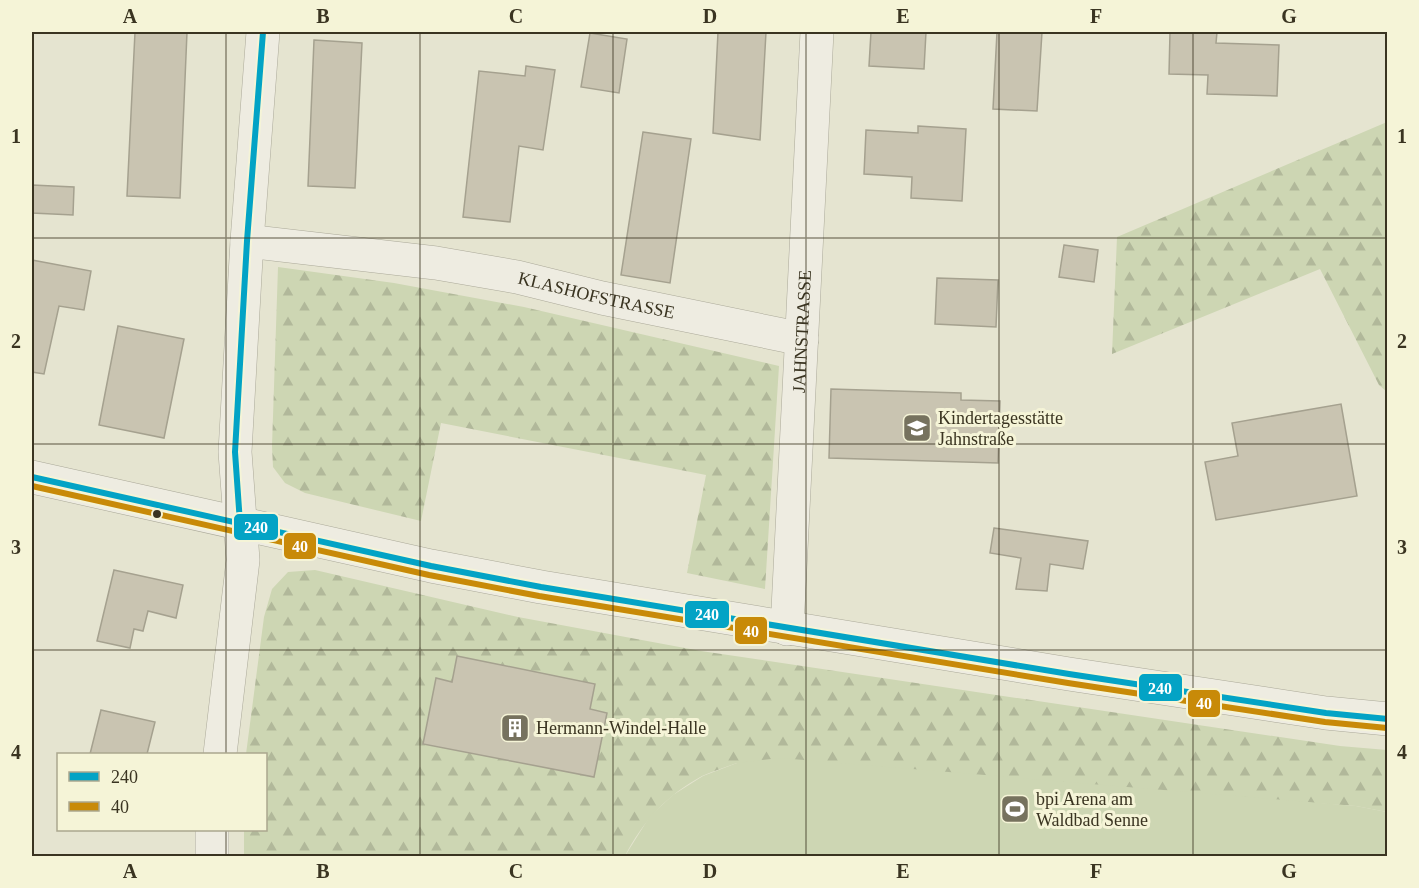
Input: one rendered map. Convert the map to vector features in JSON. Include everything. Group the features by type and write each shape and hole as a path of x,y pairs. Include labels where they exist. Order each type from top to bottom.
{"street":[{"path":"220,753 243,560 235,452 247,241 263,32"},
{"name":"JAHNSTRASSE","path":"787,629 817,32"},
{"name":"KLASHOFSTRASSE","path":"247,241 436,263 505,275 602,298 802,339"},
{"path":"32,477 431,566 541,587 787,629 1326,713 1388,719"},
{"path":"212,831 212,856"}],"green space":[{"path":"1387,122 1387,392 1379,385 1320,269 1112,354 1117,237"},
{"path":"278,267 394,283 524,307 779,366 765,589 687,573 706,475 441,423 421,521 305,493 285,483 273,467 272,446"},
{"path":"315,570 518,617 701,651 1340,746 1387,750 1387,812 1356,806 737,763 702,776 667,800 648,820 625,856 244,856 244,831 267,831 267,753 246,753 264,617 272,589 288,572"},
{"name":"bpi Arena am Waldbad Senne","path":"780,758 1356,806 1387,812 1387,856 625,856 650,816 673,795 703,776 737,763"}],"building":[{"path":"135,32 187,32 180,198 127,196"},
{"path":"718,32 766,32 760,140 713,133"},
{"path":"871,32 926,32 924,69 869,66"},
{"path":"997,32 1042,32 1037,111 993,109"},
{"path":"1170,32 1217,32 1216,43 1279,45 1277,96 1207,94 1208,75 1169,74"},
{"path":"590,33 627,39 619,93 581,87"},
{"path":"314,40 362,43 355,188 308,186"},
{"path":"526,66 555,70 543,150 519,146 510,222 463,217 479,71 525,76"},
{"path":"918,126 966,129 962,201 911,198 912,177 864,174 866,130 918,133"},
{"path":"643,132 691,139 670,283 621,275"},
{"path":"32,185 74,187 73,215 32,213"},
{"path":"1064,245 1098,250 1094,282 1059,277"},
{"path":"32,260 91,271 84,310 59,306 44,374 32,372"},
{"path":"937,278 998,280 996,327 935,324"},
{"path":"118,326 184,339 164,438 99,425"},
{"path":"831,389 961,393 961,400 1000,401 998,463 829,458"},
{"path":"1341,404 1357,496 1216,520 1205,462 1238,456 1232,423"},
{"path":"994,528 1088,541 1083,569 1050,564 1047,591 1016,589 1021,558 990,553"},
{"path":"114,570 183,585 176,618 148,611 143,631 134,629 130,648 97,641"},
{"name":"Hermann-Windel-Halle","path":"457,656 595,684 590,709 607,713 594,777 423,744 436,678 452,682"},
{"path":"101,710 155,722 147,753 90,753"}],"transit line":[{"name":"240","path":"240,523 235,452 247,241 263,32"},
{"name":"240","path":"32,477 431,566 541,587 1069,674 1326,713 1388,719"},
{"name":"40","path":"32,486 429,575 539,596 1068,683 1325,722 1387,728"}],"place":[{"name":"Kindertagesstätte Jahnstraße","path":"917,428"},
{"name":"Hermann-Windel-Halle","path":"515,728"},
{"name":"bpi Arena am Waldbad Senne","path":"1015,809"}]}
